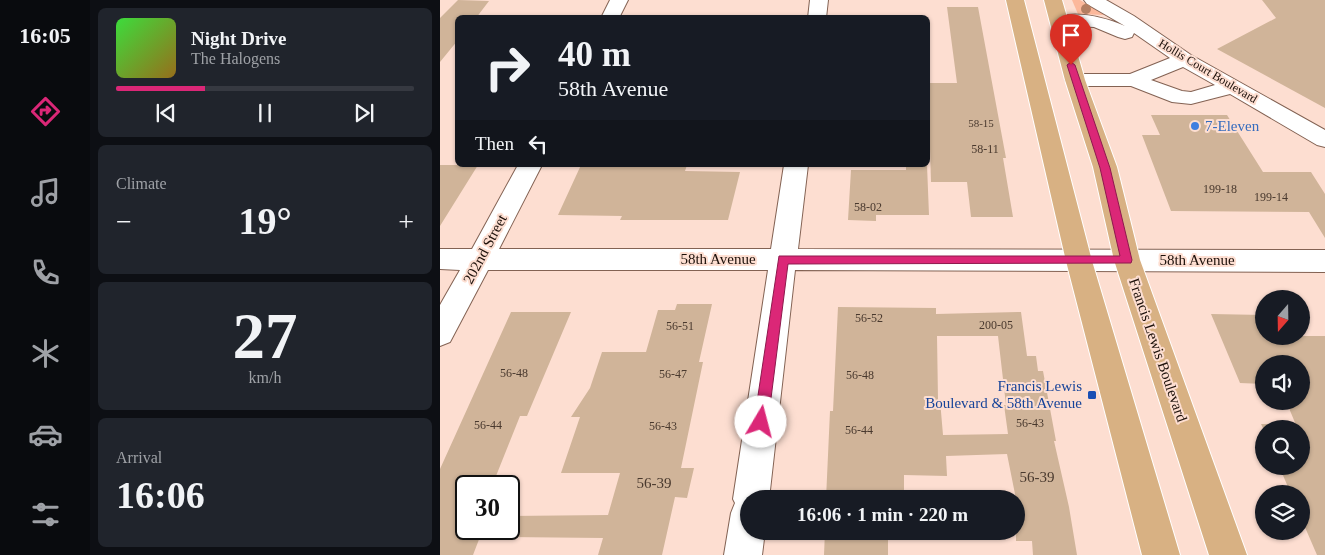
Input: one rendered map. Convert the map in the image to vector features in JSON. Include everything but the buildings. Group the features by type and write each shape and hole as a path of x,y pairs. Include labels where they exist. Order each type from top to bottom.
{"main road":[{"path":"1015,0 1080,261 1161,555"},
{"name":"Francis Lewis Boulevard","path":"1053,0 1075,80 1105,168 1127,260 1228,555"}],"street":[{"path":"612,15 619,0"},
{"path":"817,15 819,0"},
{"name":"Hollis Court Boulevard","path":"1092,0 1128,20 1184,59 1325,140"},
{"path":"1060,20 1097,21 1184,59"},
{"path":"1133,80 1184,59"},
{"path":"1075,80 1133,80 1179,97 1191,98 1233,87"},
{"name":"202nd Street","path":"440,332 529,167"},
{"path":"752,490 796,167"},
{"name":"58th Avenue","path":"440,259 1325,261"},
{"path":"743,555 745,540"}],"shaded area":[{"path":"1072,0 1080,0 1105,15 1078,14"}],"place":[{"name":"7-Eleven","path":"1195,126"},
{"name":"Francis Lewis Boulevard & 58th Avenue","path":"1092,395"}],"route":[{"path":"761,422 783,259 1127,260 1105,168 1071,65"}]}
